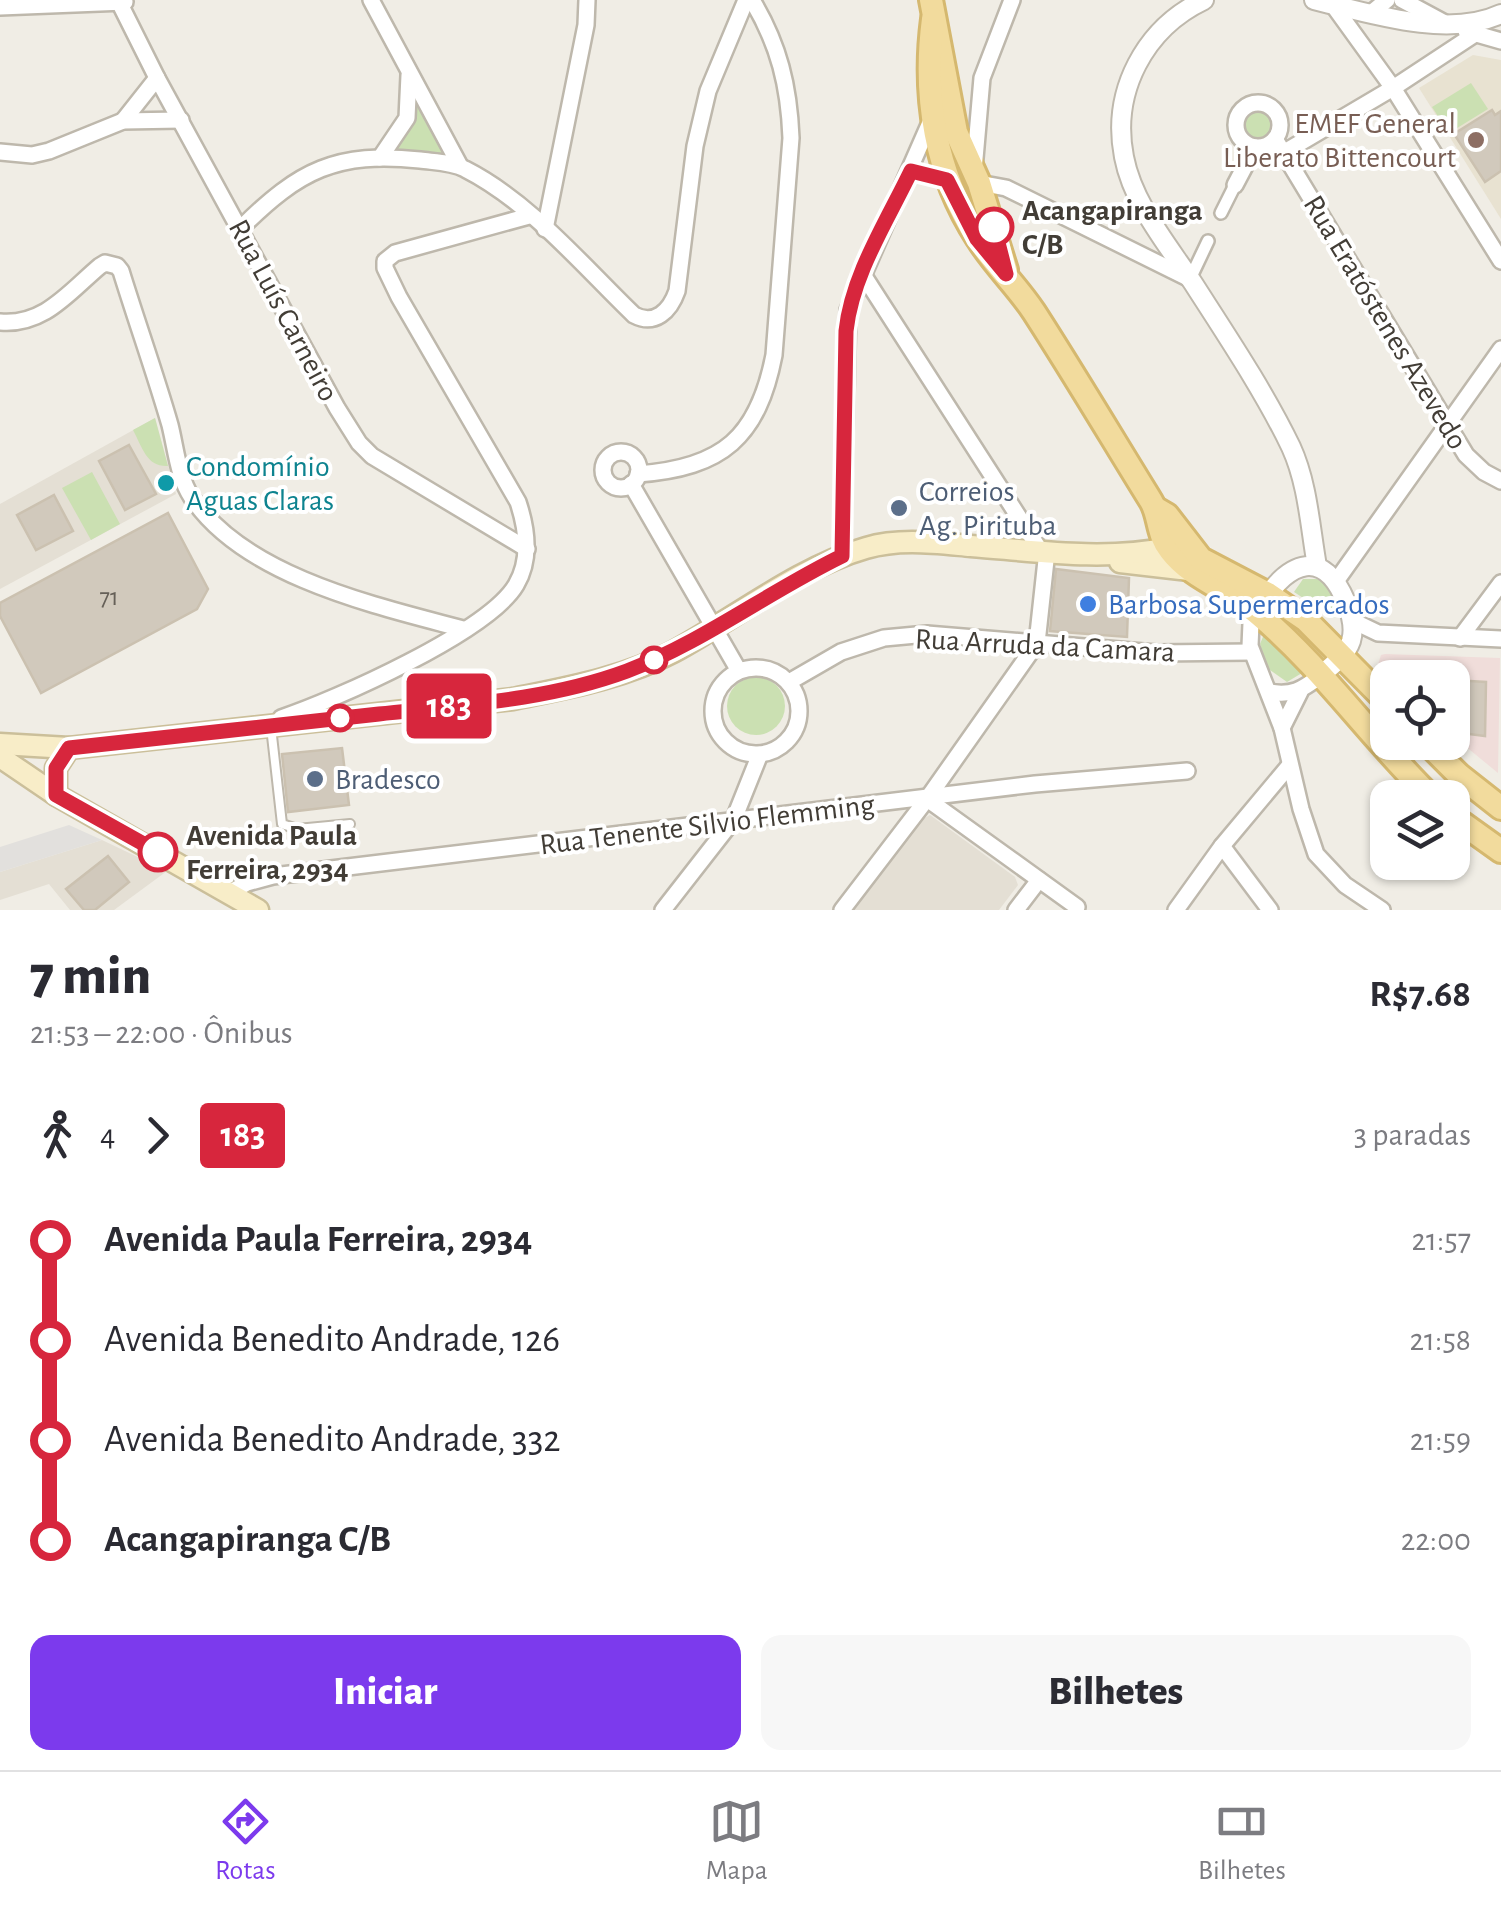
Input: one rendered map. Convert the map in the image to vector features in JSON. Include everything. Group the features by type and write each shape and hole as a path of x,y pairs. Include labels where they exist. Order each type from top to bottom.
{"main road":[{"path":"932,10 928,83 976,177 1006,274"},
{"path":"941,107 947,180 977,239 1006,274 1156,508 1157,527 1168,548 1262,603 1306,620 1370,685"},
{"path":"947,180 963,186 976,177"},
{"path":"1156,508 1168,514 1190,560"},
{"path":"3,755 35,761 69,748 513,699 567,688 622,673 669,654 842,556 895,542 1099,555 1168,548"},
{"path":"1099,555 1121,563 1190,560"},
{"path":"1262,603 1320,676 1414,780"},
{"path":"56,795 56,768 69,748"},
{"path":"3,755 95,826 231,892 258,910"},
{"path":"1443,760 1501,808"},
{"path":"1470,829 1501,851"}],"street":[{"path":"371,0 460,166"},
{"path":"545,229 586,25 587,0"},
{"path":"241,228 289,184 316,169 380,158 460,166 488,182 530,216 634,316 651,320 667,310 677,291 694,146 708,91 749,0"},
{"path":"739,671 713,630 635,479 669,472 718,453 755,418 767,389 774,355 791,138 790,103 779,53 749,0"},
{"path":"1012,0 982,78 976,177 1190,279"},
{"path":"1204,0 1177,14 1151,39 1136,64 1121,126 1124,158 1160,236 1190,279 1292,451 1303,485 1317,566"},
{"path":"1314,0 1371,13 1422,11"},
{"path":"1371,13 1387,0"},
{"path":"1402,0 1450,26 1501,41"},
{"path":"0,7 122,1"},
{"name":"Rua Luís Carneiro","path":"122,1 157,78 359,443 372,456 527,550"},
{"path":"1333,4 1393,88 1501,261"},
{"path":"1450,26 1501,14"},
{"path":"1279,146 1281,125 1276,110 1262,102 1246,105 1236,117 1241,140 1255,147 1279,146 1393,88 1476,34"},
{"path":"380,158 406,118 408,68"},
{"path":"123,122 157,78"},
{"path":"842,556 848,310 941,107 961,85 982,78"},
{"path":"0,152 32,155 123,122 180,120"},
{"name":"Rua Eratóstenes Azevedo","path":"1279,146 1466,455 1501,481"},
{"path":"1222,212 1255,147"},
{"path":"911,171 947,180"},
{"path":"260,728 381,677 463,629 497,606 514,588 527,550 524,519 505,476 385,268 386,261 395,253 530,216"},
{"path":"1190,279 1208,241"},
{"path":"0,322 36,318 100,266 116,266 170,426 184,481 208,516 233,540 286,573 343,595 463,629"},
{"path":"842,910 928,799 1038,642 1044,550 862,273"},
{"path":"1337,580 1501,349"},
{"path":"1342,656 1352,640 1352,621 1337,580 1317,566 1287,572 1262,603 1250,631 1252,652 1282,728 1289,766 1316,854 1344,885 1382,910"},
{"path":"1460,638 1501,583"},
{"path":"1352,621 1378,634 1501,639"},
{"name":"Rua Arruda da Camara","path":"789,682 840,652 884,638 927,634 1156,653 1252,652"},
{"path":"1282,728 1300,692 1342,656 1378,634"},
{"path":"766,668 789,682 800,706 796,728 781,746 760,754 730,746 714,721 713,706 726,679 739,671 766,668"},
{"path":"1268,692 1300,692"},
{"path":"663,910 734,819 760,754"},
{"path":"1176,910 1222,846 1289,766"},
{"name":"Rua Tenente Silvio Flemming","path":"231,892 246,883 273,876 1036,784 1187,771"},
{"path":"928,799 1077,907"},
{"path":"1222,846 1270,910"},
{"path":"1016,910 1040,880"}],"lane":[{"path":"260,728 282,824 297,829 350,824"}],"shaded area":[{"name":"EMEF General Liberato Bittencourt","path":"1473,55 1501,60 1501,219 1419,88"},
{"path":"155,418 176,494 0,589 0,504"},
{"path":"1381,655 1500,658 1498,773 1470,750 1470,660 1379,660"},
{"path":"930,815 1015,877 1018,885 999,910 853,910 919,821"},
{"path":"69,825 102,840 0,872 0,847"},
{"path":"102,840 167,871 114,910 70,910 49,884 0,900 0,872"}],"green space":[{"path":"1471,83 1488,109 1449,133 1432,107"},
{"path":"412,90 449,159 392,151"},
{"path":"1258,107 1270,112 1275,124 1270,136 1258,141 1246,136 1241,124 1246,112"},
{"path":"155,418 168,466 150,460 133,430"},
{"path":"92,472 120,524 91,540 62,488"},
{"path":"1303,579 1317,579 1330,585 1340,611 1334,618 1294,592"},
{"path":"1265,632 1302,673 1287,682 1267,668 1260,644"},
{"path":"756,677 776,686 785,706 776,726 756,735 736,726 727,706 736,686"}],"building":[{"path":"1492,110 1495,115 1501,111 1501,171 1485,182 1454,134"},
{"path":"129,445 156,494 125,510 99,461"},
{"path":"54,495 73,531 36,550 17,515"},
{"path":"168,513 208,589 197,609 41,693 0,616 0,603"},
{"name":"Barbosa Supermercados","path":"1056,569 1129,578 1127,637 1050,631"},
{"path":"1470,681 1486,682 1485,736 1470,734"},
{"name":"Bradesco","path":"342,748 349,805 288,812 282,754"},
{"path":"108,856 129,882 95,910 84,910 66,889"}],"bus line":[{"name":"183","path":"158,852 56,795 56,768 69,748 480,703 567,688 622,673 669,654 842,556 846,331 848,310 862,273 911,171 947,180 977,239 1006,274 994,227"}],"place":[{"name":"EMEF General Liberato Bittencourt","path":"1476,140"},
{"name":"Acangapiranga C/B","path":"994,227"},
{"name":"Condomínio Aguas Claras","path":"166,483"},
{"name":"Correios Ag. Pirituba","path":"899,508"},
{"name":"Barbosa Supermercados","path":"1088,604"},
{"name":"Bradesco","path":"315,779"},
{"name":"Avenida Paula Ferreira, 2934","path":"158,852"}]}
